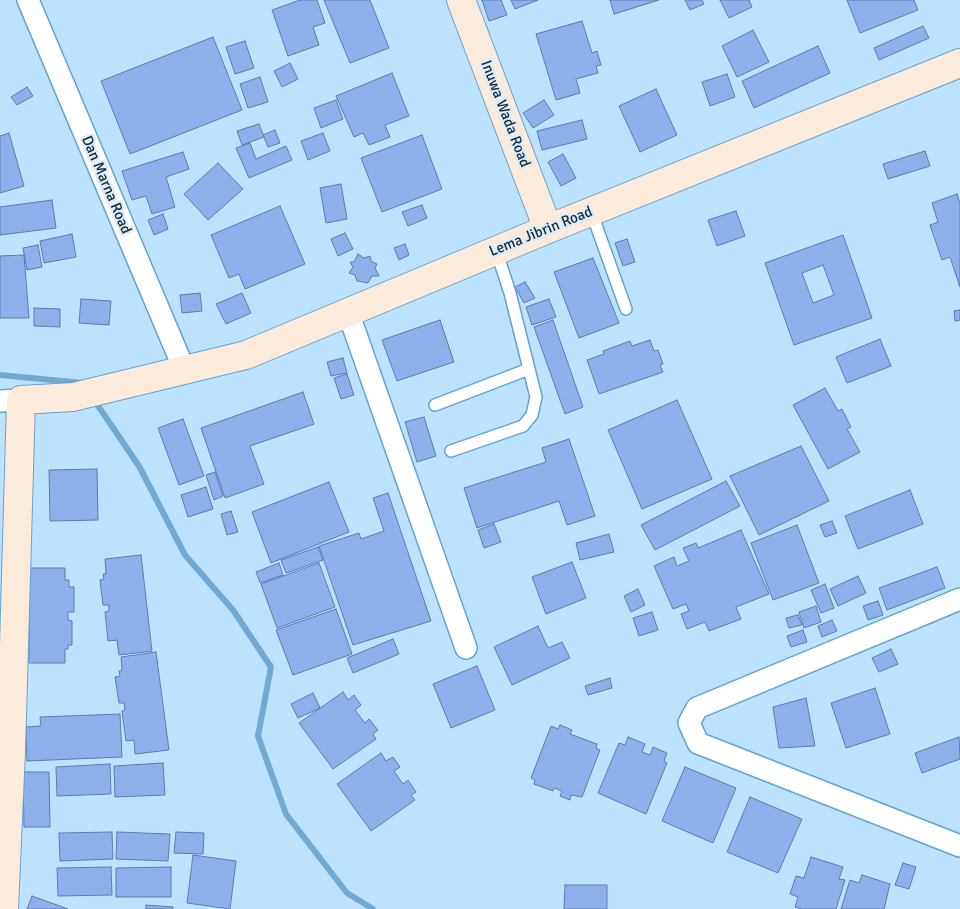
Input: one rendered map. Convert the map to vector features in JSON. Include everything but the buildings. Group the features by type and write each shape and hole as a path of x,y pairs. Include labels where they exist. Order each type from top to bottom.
{"street":[{"name":"Dan Marna Road","path":"28,0 184,369"},
{"name":"Inuwa Wada Road","path":"461,0 548,229"},
{"name":"Lema Jibrin Road","path":"10,401 73,397 246,355 591,211 960,63"},
{"path":"348,312 466,648"},
{"path":"4,909 10,401"},
{"path":"960,600 697,708 689,723 698,743 960,846"}],"lane":[{"path":"591,211 626,309"},
{"path":"451,451 523,426 532,415 536,397 496,250"},
{"path":"435,405 529,369"}],"waterway":[{"path":"0,375 83,383"},
{"path":"94,400 139,466 185,555 233,610 271,667 258,736 286,814 347,893 373,909"}]}
